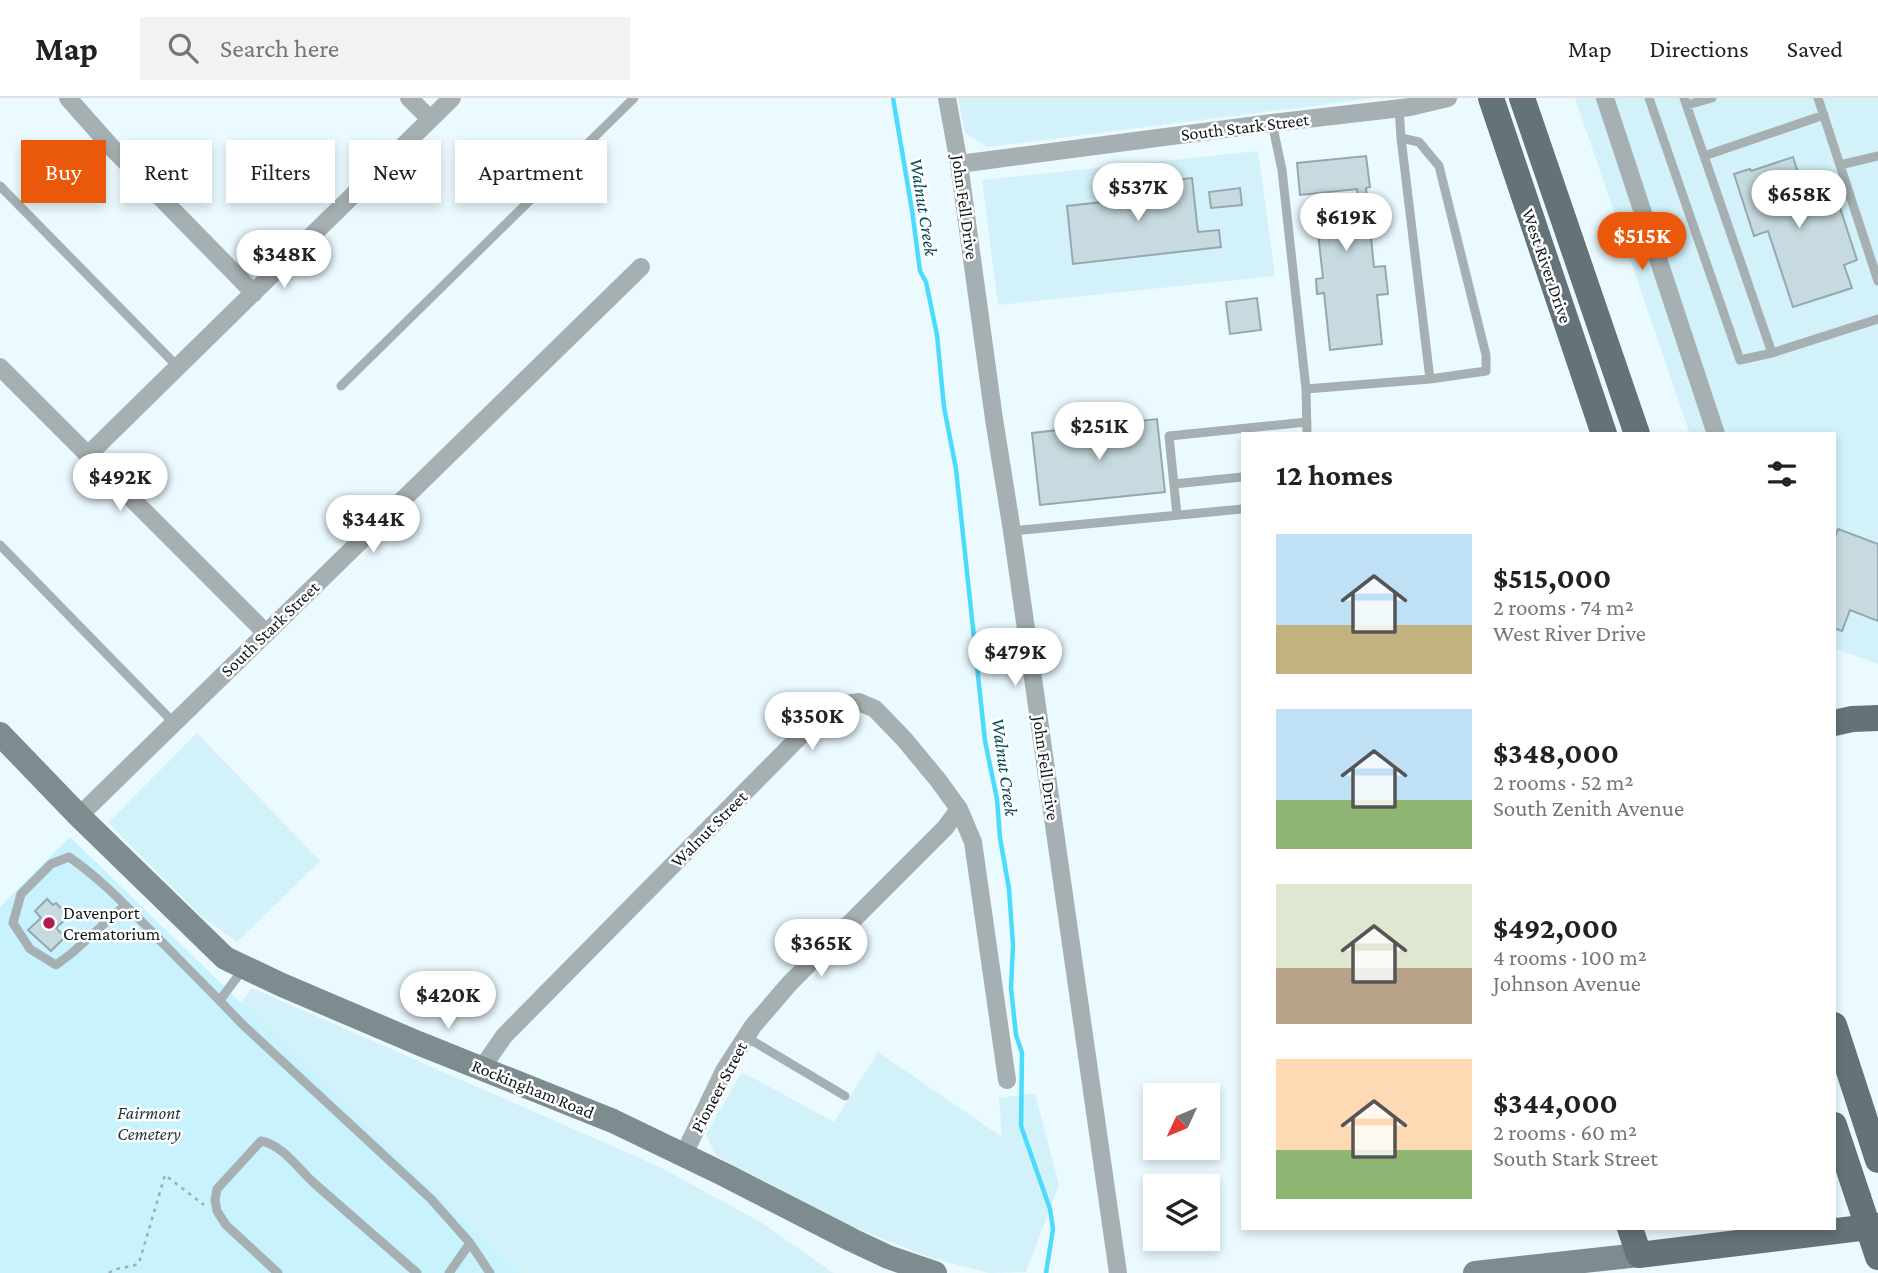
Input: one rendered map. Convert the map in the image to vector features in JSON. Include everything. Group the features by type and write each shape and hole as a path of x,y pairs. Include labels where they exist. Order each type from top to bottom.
{"main road":[{"name":"West River Drive","path":"1491,98 1603,432"},
{"name":"West River Drive","path":"1522,98 1636,432"},
{"path":"1836,723 1878,718"},
{"path":"1836,1031 1878,1160"},
{"path":"1836,1131 1878,1257"},
{"path":"1631,1230 1639,1255 1878,1226"}],"street":[{"path":"68,98 254,293"},
{"path":"409,98 430,120"},
{"path":"88,455 452,98"},
{"name":"John Fell Drive","path":"947,98 959,164 1118,1273"},
{"name":"South Stark Street","path":"959,164 1448,98"},
{"path":"1605,98 1715,432"},
{"name":"South Stark Street","path":"79,816 641,267"},
{"path":"0,367 266,633"},
{"name":"Walnut Street","path":"482,1068 503,1036 817,719 839,705 859,702 875,709 938,780 959,809 973,842 1007,1080"},
{"name":"Rockingham Road","path":"0,734 79,816 225,958 418,1043 613,1121 888,1257 935,1273"},
{"name":"Pioneer Street","path":"684,1154 724,1072 753,1026 790,983 945,828 959,809"},
{"path":"1475,1273 1639,1255"}],"lane":[{"path":"341,386 634,98"},
{"path":"1649,98 1740,360 1772,353 1878,319"},
{"path":"1712,98 1685,102 1772,353"},
{"path":"1818,98 1878,281"},
{"path":"1406,104 1401,138 1430,379"},
{"path":"1704,156 1824,114"},
{"path":"1272,123 1282,170 1306,389 1307,432"},
{"path":"1306,389 1430,379 1486,371 1486,355 1439,166 1419,142 1401,138"},
{"path":"1840,165 1878,156"},
{"path":"0,186 178,367"},
{"path":"1177,515 1169,436 1307,422"},
{"path":"1174,484 1241,477"},
{"path":"1012,531 1241,509"},
{"path":"0,545 174,723"},
{"path":"125,905 56,965 30,950 13,923 20,894 51,864 69,857 92,873 125,905 220,1000 242,1024 431,1199 470,1243 489,1273"},
{"path":"220,1000 245,967"},
{"path":"746,1038 845,1096"},
{"path":"278,1273 226,1225 217,1211 215,1200 218,1189 261,1141 268,1142 284,1153 314,1183 417,1273"},
{"path":"449,1273 470,1243"}],"path":[{"path":"108,1273 139,1263 165,1175 202,1205 217,1211"}],"shaded area":[{"path":"958,98 1375,98 988,147 965,133"},
{"path":"1575,98 1878,98 1878,664 1836,649 1836,432 1689,432"},
{"path":"1258,151 1275,276 998,305 982,180"},
{"path":"197,733 320,861 237,942 202,917 108,823"},
{"path":"252,988 660,1167 762,1223 833,1273 520,1273 241,1003"},
{"path":"878,1052 1002,1137 999,1098 1035,1093 1059,1185 1026,1272 989,1273 931,1258 844,1223 715,1155 706,1134 742,1072 834,1122"}],"green space":[{"name":"Fairmont Cemetery","path":"70,837 520,1273 0,1273 0,907"}],"building":[{"path":"1366,156 1370,187 1366,188 1374,267 1385,266 1388,294 1377,295 1382,344 1330,350 1324,293 1317,294 1316,279 1323,278 1315,206 1358,201 1357,189 1300,195 1297,163"},
{"path":"1793,157 1805,195 1833,186 1857,260 1844,265 1852,288 1793,307 1768,231 1754,236 1734,174"},
{"path":"1192,178 1198,232 1219,230 1221,247 1073,264 1067,206 1103,202 1101,188"},
{"path":"1240,188 1242,205 1211,208 1209,192"},
{"path":"1257,298 1261,330 1230,334 1226,302"},
{"path":"1157,419 1165,492 1040,505 1032,433"},
{"path":"1838,529 1878,544 1878,621 1850,610 1842,631 1836,629"},
{"name":"Davenport Crematorium","path":"47,899 53,905 56,903 69,916 56,928 65,937 51,951 28,930 41,918 35,911"}],"waterway":[{"name":"Walnut Creek","path":"893,98 920,271 926,282 937,335 944,407 956,469 985,741 997,799 1000,838 1009,889 1013,945 1011,988 1016,1035 1022,1053 1021,1126 1050,1209 1053,1229 1046,1273"}],"place":[{"name":"Davenport Crematorium","path":"49,923"}]}
